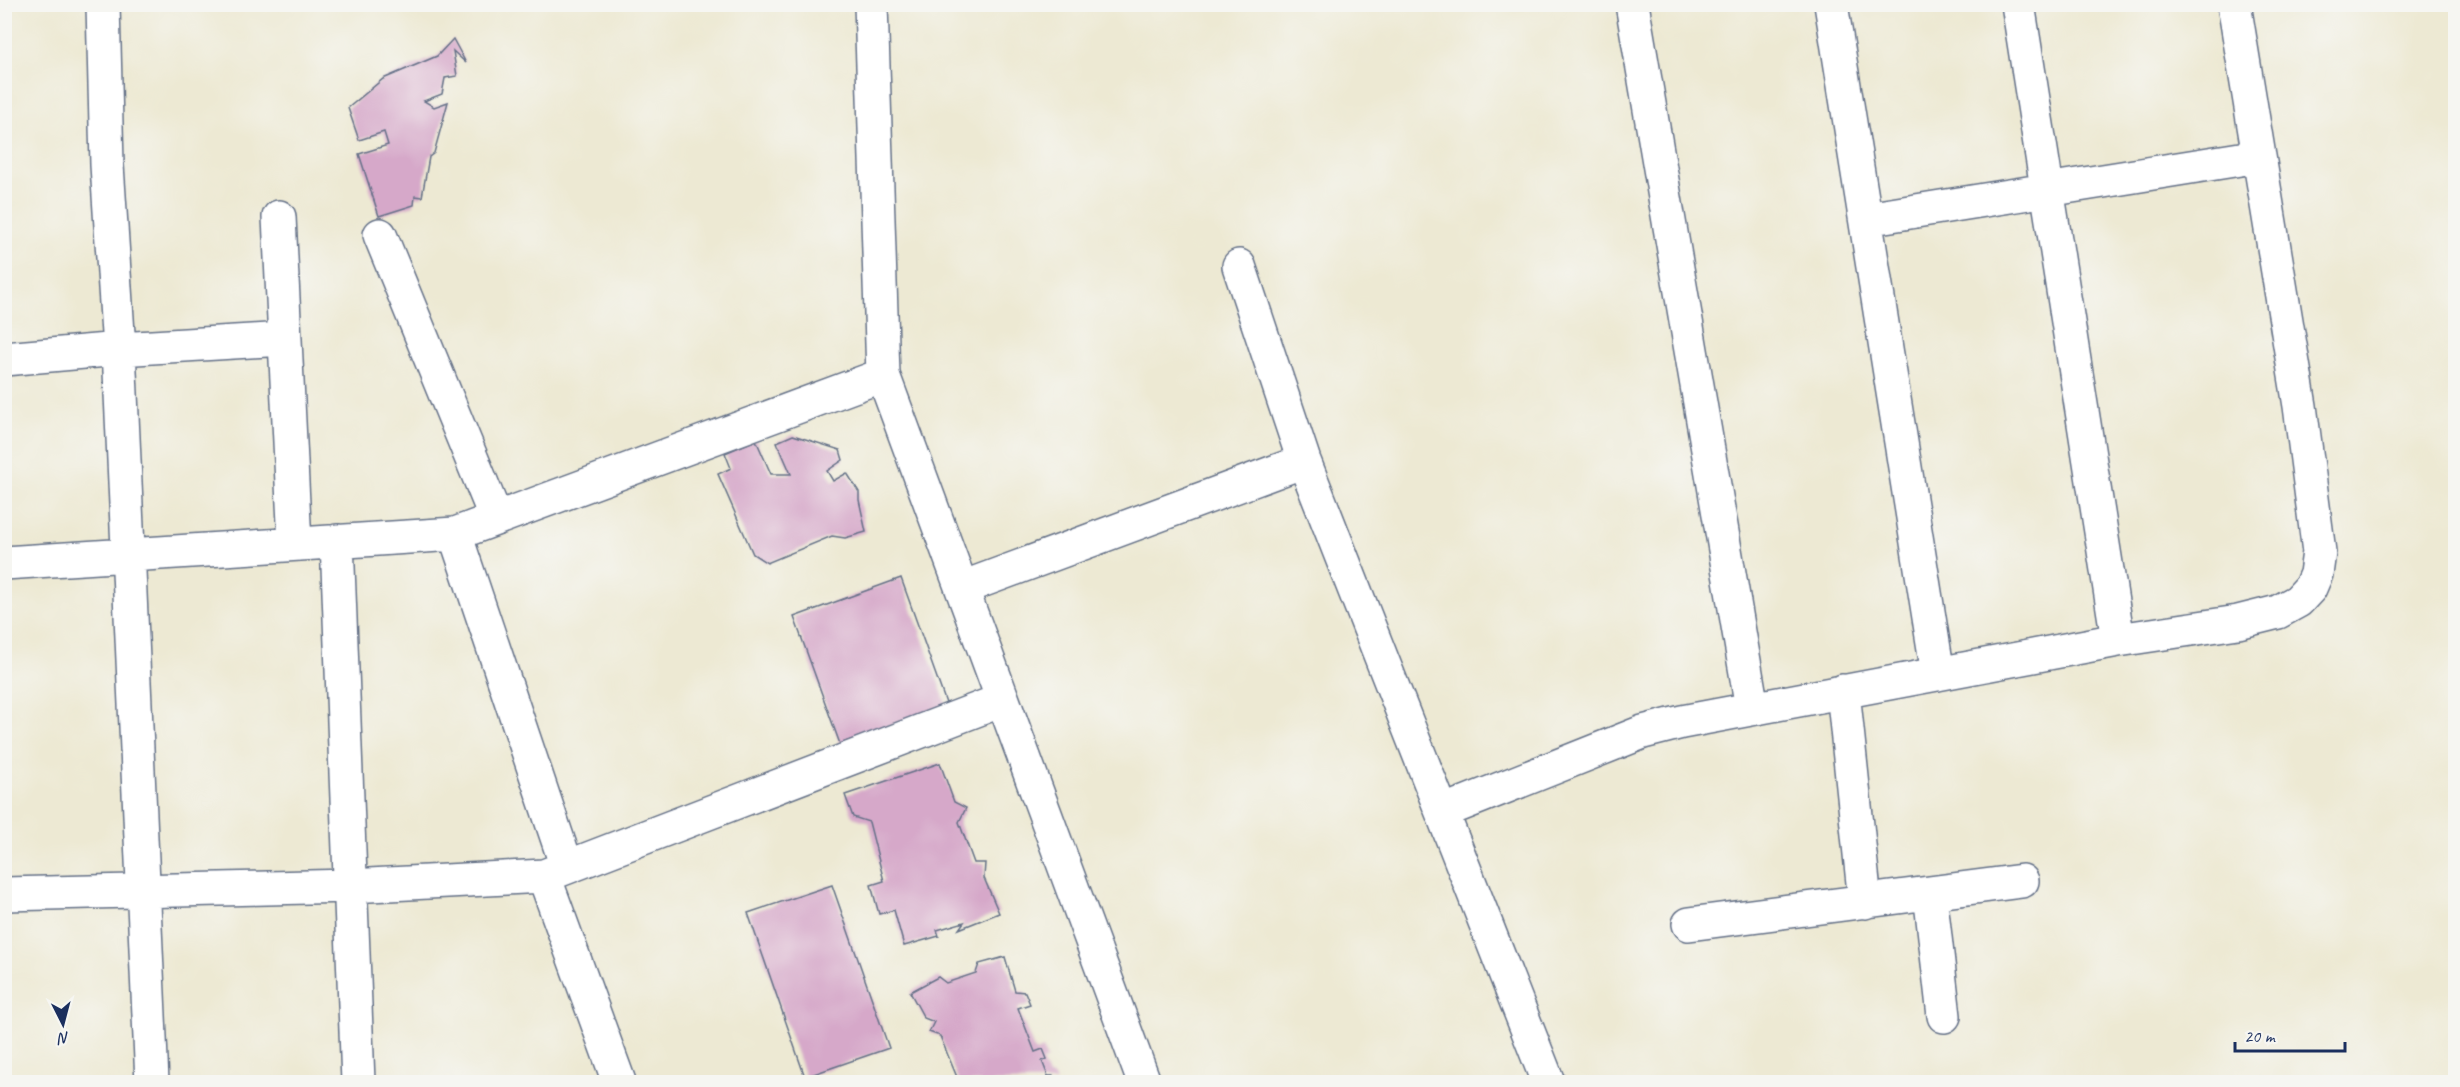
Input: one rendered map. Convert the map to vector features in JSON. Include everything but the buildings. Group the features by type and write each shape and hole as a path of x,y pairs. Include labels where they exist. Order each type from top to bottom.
{"street":[{"path":"103,4 107,165 119,349 153,1083"},
{"path":"871,4 883,375 1144,1083"},
{"path":"1632,4 1752,708"},
{"path":"1831,4 1938,674"},
{"path":"2018,4 2118,640"},
{"path":"1442,812 1643,732 1752,708 2118,640 2238,622 2278,612 2298,601 2310,588 2316,574 2319,552 2300,406 2234,4"},
{"path":"1866,219 2259,156"},
{"path":"279,217 295,544"},
{"path":"380,235 496,518"},
{"path":"1239,266 1304,461 1548,1083"},
{"path":"4,359 119,349 285,339"},
{"path":"4,563 456,534 883,375"},
{"path":"962,588 1304,461"},
{"path":"456,534 619,1083"},
{"path":"337,541 358,1083"},
{"path":"1843,692 1865,902"},
{"path":"4,894 350,886 556,872 1002,700"},
{"path":"1689,924 2022,881"},
{"path":"1930,893 1944,1016"}]}
